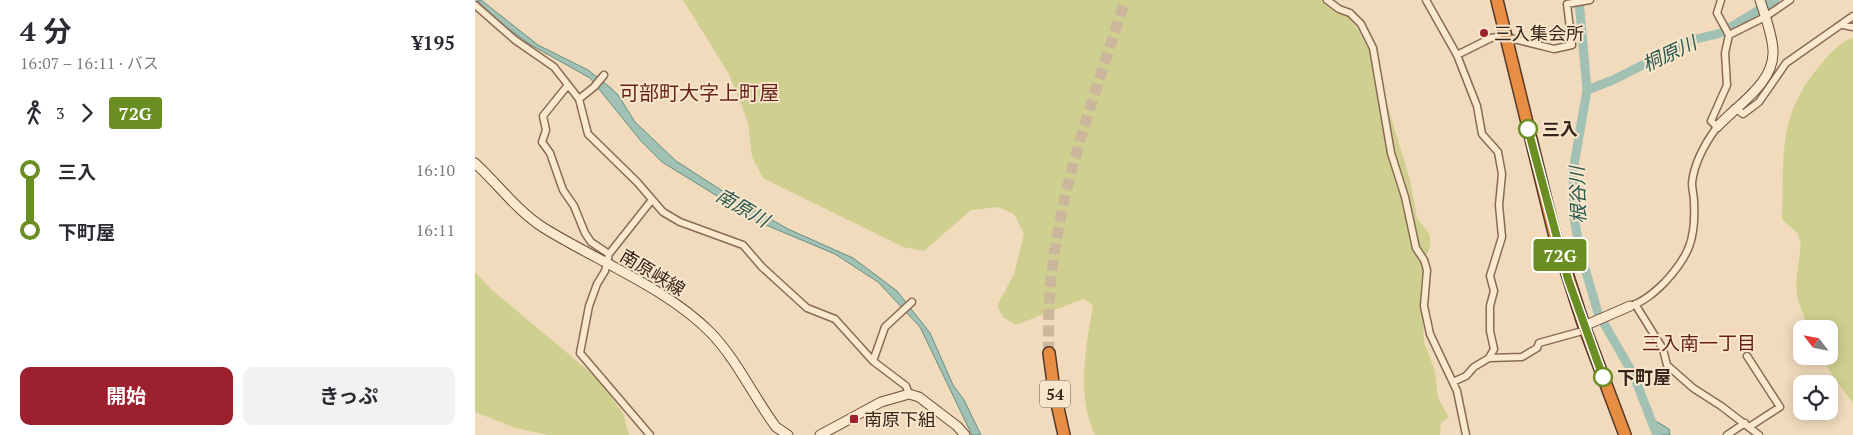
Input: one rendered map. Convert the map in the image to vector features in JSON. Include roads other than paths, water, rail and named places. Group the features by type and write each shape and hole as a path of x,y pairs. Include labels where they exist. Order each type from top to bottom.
{"highway":[{"path":"1497,0 1554,233 1585,328 1625,435"},
{"name":"54","path":"1049,353 1054,390 1064,435"}],"main road":[{"path":"1717,126 1755,91 1772,63 1773,48 1760,0"},
{"name":"南原峡線","path":"475,163 527,216 543,228 607,258 672,302 712,333 726,350 776,426 788,435"},
{"path":"1585,328 1633,305"},
{"path":"823,434 881,402 909,394 919,397 957,426 965,435"}],"street":[{"path":"1327,0 1339,9 1351,13 1361,24 1373,48 1391,153 1405,197 1416,248 1427,270 1424,306 1430,334 1453,382 1466,435"},
{"path":"1426,0 1457,55 1477,106 1482,134 1498,152 1502,174 1499,205 1502,237 1490,276 1494,291 1490,306 1490,331 1493,349 1489,358"},
{"path":"1457,55 1491,38 1502,36 1555,50 1572,45 1568,4 1590,0"},
{"path":"1729,34 1790,0"},
{"path":"1719,1 1717,13 1729,34 1725,53 1727,85 1711,121 1717,126 1706,142 1692,183 1694,204 1689,251 1685,260 1661,286 1633,305 1663,350 1667,365 1693,388 1759,435"},
{"path":"475,6 515,40 551,64 579,99 588,134 637,182 651,201 663,212 680,222 743,245 762,267 807,308 835,319 873,361 906,386 909,394"},
{"path":"1735,108 1743,114 1759,102 1786,63 1843,25 1853,16"},
{"path":"1843,25 1853,27"},
{"path":"579,99 594,87 604,75"},
{"path":"568,85 543,116 546,130 542,142 550,153 563,190 574,206 585,233 607,258"},
{"path":"650,435 580,353 589,306 597,284 605,271 607,258 651,201"},
{"path":"873,361 885,327 912,302"},
{"path":"1453,382 1466,376 1474,367 1489,358 1522,356 1537,348 1539,343 1585,328"},
{"path":"1727,435 1780,407 1747,356"}],"water":[{"name":"南原川","path":"477,0 481,0 538,45 588,70 611,88 618,95 635,122 676,161 732,197 788,229 853,258 897,291 930,333 953,385 964,400 981,435 972,435 920,327 878,282 835,254 761,223 662,162 641,141 590,78 531,45 495,19"},
{"path":"1654,420 1669,429 1670,435 1656,435"}],"waterway":[{"name":"根谷川","path":"1579,0 1587,90 1573,171 1574,218 1580,251 1598,313 1633,374 1657,435"},
{"name":"桐原川","path":"1587,90 1613,80 1692,40 1721,33 1775,0"}],"tunnel":[{"path":"1049,353 1049,306 1053,261 1061,217 1083,130 1125,0"}],"place":[{"name":"三入集会所","path":"1484,33"},
{"name":"三入","path":"1528,129"},
{"name":"下町屋","path":"1603,377"},
{"name":"南原下組","path":"854,419"}],"district":[{"name":"可部町大字上町屋","path":"699,92"},
{"name":"三入南一丁目","path":"1699,342"}]}
